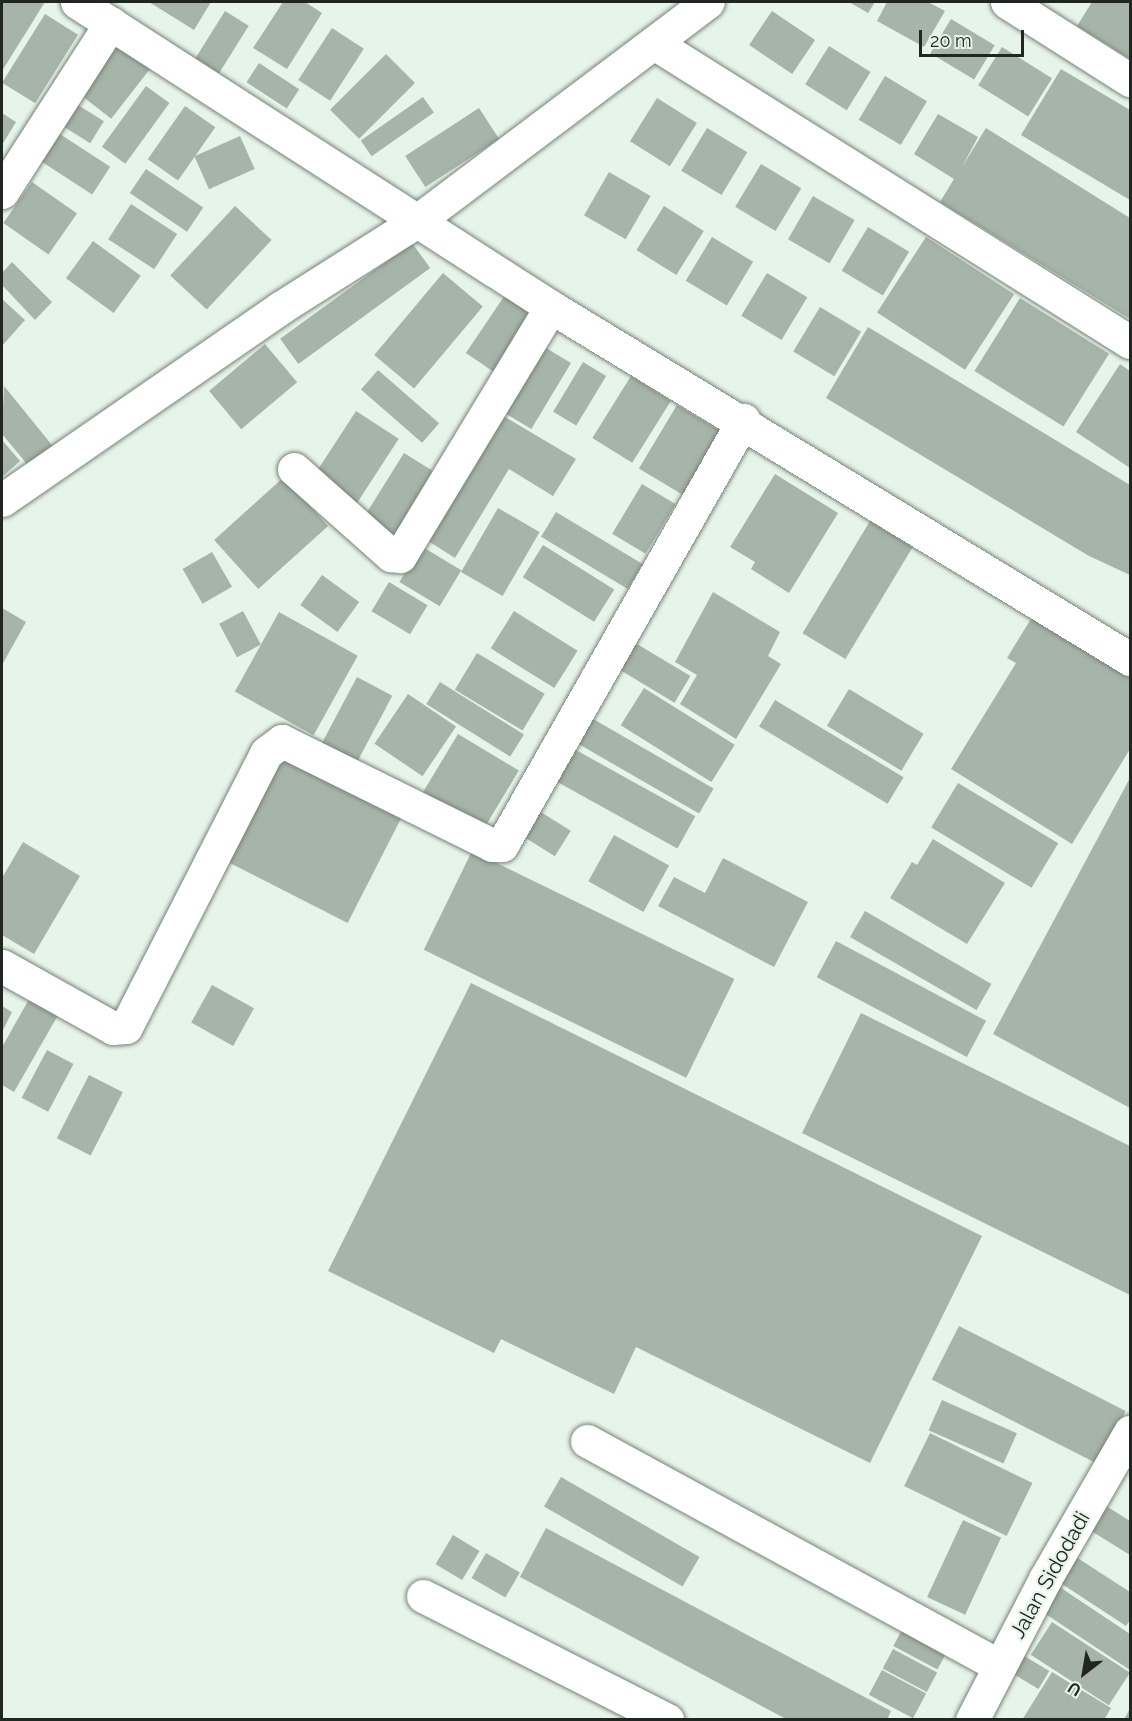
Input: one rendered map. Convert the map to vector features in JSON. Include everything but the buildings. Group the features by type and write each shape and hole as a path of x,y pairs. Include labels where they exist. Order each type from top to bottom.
{"street":[{"path":"76,2 551,307 743,420 1131,659"},
{"path":"2,500 280,308 417,221 708,2"},
{"path":"1007,2 1131,80"},
{"path":"2,192 111,23"},
{"path":"654,43 1131,342"},
{"path":"294,469 391,555 400,556 551,307"},
{"path":"2,966 112,1028 126,1028 266,753 282,741 492,845 502,845 743,420"},
{"name":"Jalan Sidodadi","path":"972,1719 1045,1579 1131,1432"},
{"path":"587,1441 1000,1666"},
{"path":"423,1596 667,1719"}]}
